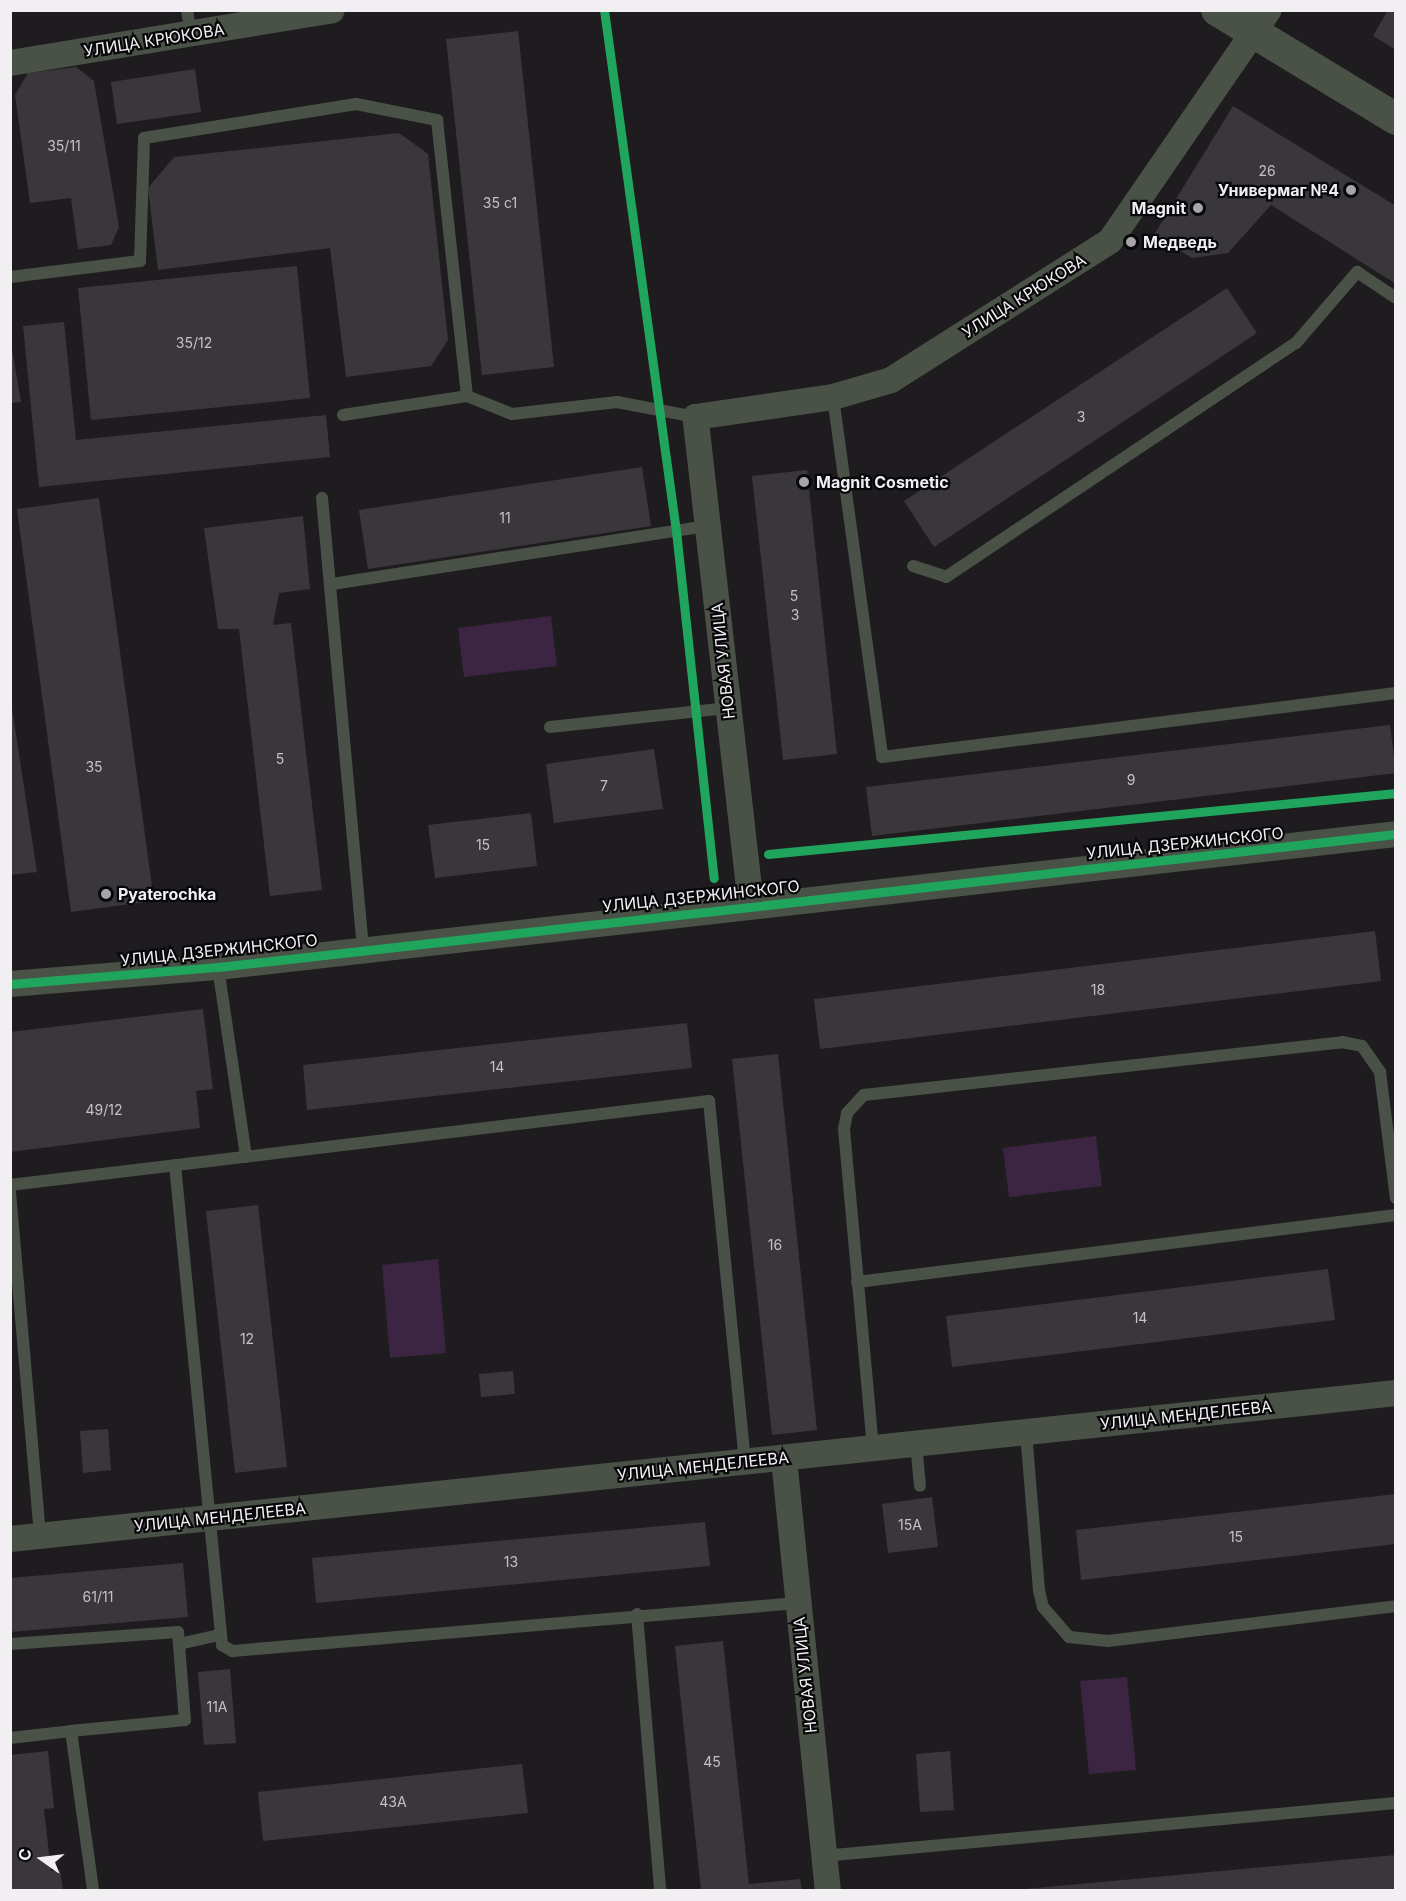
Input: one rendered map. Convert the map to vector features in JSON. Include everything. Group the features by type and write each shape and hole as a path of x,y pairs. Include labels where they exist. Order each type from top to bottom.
{"street":[{"name":"УЛИЦА КРЮКОВА","path":"10,63 189,22 332,10"},
{"path":"1217,10 1262,22 1395,119"},
{"name":"УЛИЦА КРЮКОВА","path":"695,417 833,397 891,380 1110,241 1262,22"},
{"name":"НОВАЯ УЛИЦА","path":"695,417 752,905"},
{"name":"УЛИЦА ДЗЕРЖИНСКОГО","path":"10,984 218,967 1395,834"},
{"name":"УЛИЦА МЕНДЕЛЕЕВА","path":"10,1539 1395,1394"},
{"name":"НОВАЯ УЛИЦА","path":"784,1459 828,1890"}],"lane":[{"path":"10,277 140,261 144,138 356,105 437,120 467,396"},
{"path":"913,566 946,577 1296,343 1357,272 1395,298"},
{"path":"343,415 467,396 512,414 617,402 695,417"},
{"path":"833,397 882,757 1395,693"},
{"path":"322,498 332,584 363,949"},
{"path":"332,584 708,526"},
{"path":"550,727 729,708"},
{"path":"218,967 246,1157"},
{"path":"873,1448 856,1282 844,1129 847,1113 864,1095 1353,1044 1377,1061 1395,1198"},
{"path":"10,1185 709,1101 745,1461"},
{"path":"175,1165 219,1635 222,1646 232,1651 636,1614 798,1603"},
{"path":"10,1192 40,1536"},
{"path":"856,1282 1395,1215"},
{"path":"1026,1432 1039,1590 1043,1607 1069,1637 1108,1641 1395,1606"},
{"path":"916,1443 920,1486"},
{"path":"636,1614 660,1890"},
{"path":"10,1644 178,1632 185,1720 10,1738"},
{"path":"179,1644 219,1635"},
{"path":"71,1731 93,1890"},
{"path":"824,1856 1395,1803"}],"shaded area":[{"path":"551,616 557,666 464,677 458,628"},
{"path":"1096,1136 1102,1186 1009,1197 1003,1148"},
{"path":"438,1259 446,1353 390,1358 382,1265"},
{"path":"1127,1677 1136,1770 1089,1774 1080,1681"}],"building":[{"path":"1388,10 1396,10 1396,50 1373,36"},
{"path":"518,31 554,367 482,375 446,39"},
{"path":"76,67 94,81 119,227 111,245 78,249 71,198 30,203 15,95 28,73"},
{"path":"195,69 201,112 117,124 111,82"},
{"path":"1233,106 1396,206 1396,284 1271,205 1228,253 1192,258 1154,235"},
{"path":"399,133 428,154 448,340 431,366 346,377 330,248 158,270 148,188 174,157"},
{"path":"297,266 310,398 91,420 78,288"},
{"path":"1227,288 1257,333 934,547 904,501"},
{"path":"64,322 76,440 326,415 330,457 39,487 23,326"},
{"path":"10,337 21,402 10,403"},
{"path":"642,467 651,526 368,569 359,510"},
{"path":"807,470 837,754 783,760 752,476"},
{"path":"99,498 154,901 71,912 17,509"},
{"path":"303,516 310,589 279,593 273,625 291,623 322,890 270,896 239,629 218,629 204,528"},
{"path":"10,695 37,872 10,875"},
{"path":"1390,725 1396,773 872,836 866,787"},
{"path":"654,749 663,809 554,823 546,764"},
{"path":"531,813 537,866 435,878 428,825"},
{"path":"1375,931 1381,981 820,1049 814,999"},
{"path":"203,1009 213,1089 196,1091 200,1128 10,1152 10,1032"},
{"path":"687,1023 692,1068 307,1110 303,1065"},
{"path":"778,1054 817,1430 772,1435 732,1059"},
{"path":"258,1205 287,1467 235,1473 206,1211"},
{"path":"1328,1269 1335,1320 952,1367 946,1316"},
{"path":"513,1371 515,1394 481,1397 479,1374"},
{"path":"108,1429 111,1470 83,1473 80,1431"},
{"path":"1396,1494 1396,1544 1081,1580 1076,1530"},
{"path":"932,1497 938,1547 888,1553 882,1504"},
{"path":"705,1522 710,1566 316,1603 312,1558"},
{"path":"183,1563 188,1617 10,1632 10,1578"},
{"path":"723,1641 749,1884 800,1879 802,1890 701,1890 675,1646"},
{"path":"230,1669 236,1743 204,1745 198,1672"},
{"path":"48,1751 54,1808 44,1809 51,1871 60,1870 63,1890 10,1890 10,1755"},
{"path":"950,1751 954,1810 920,1812 916,1754"},
{"path":"522,1764 528,1813 263,1841 258,1792"},
{"path":"1396,1855 1396,1890 1025,1890 1025,1889"}],"cycle path":[{"path":"604,10 676,531 714,878"},
{"path":"768,854 1396,793"},
{"path":"10,984 218,967 1396,834"}],"place":[{"name":"Универмаг №4","path":"1351,190"},
{"name":"Magnit","path":"1198,208"},
{"name":"Медведь","path":"1131,242"},
{"name":"Magnit Cosmetic","path":"804,482"},
{"name":"Pyaterochka","path":"106,894"}]}
